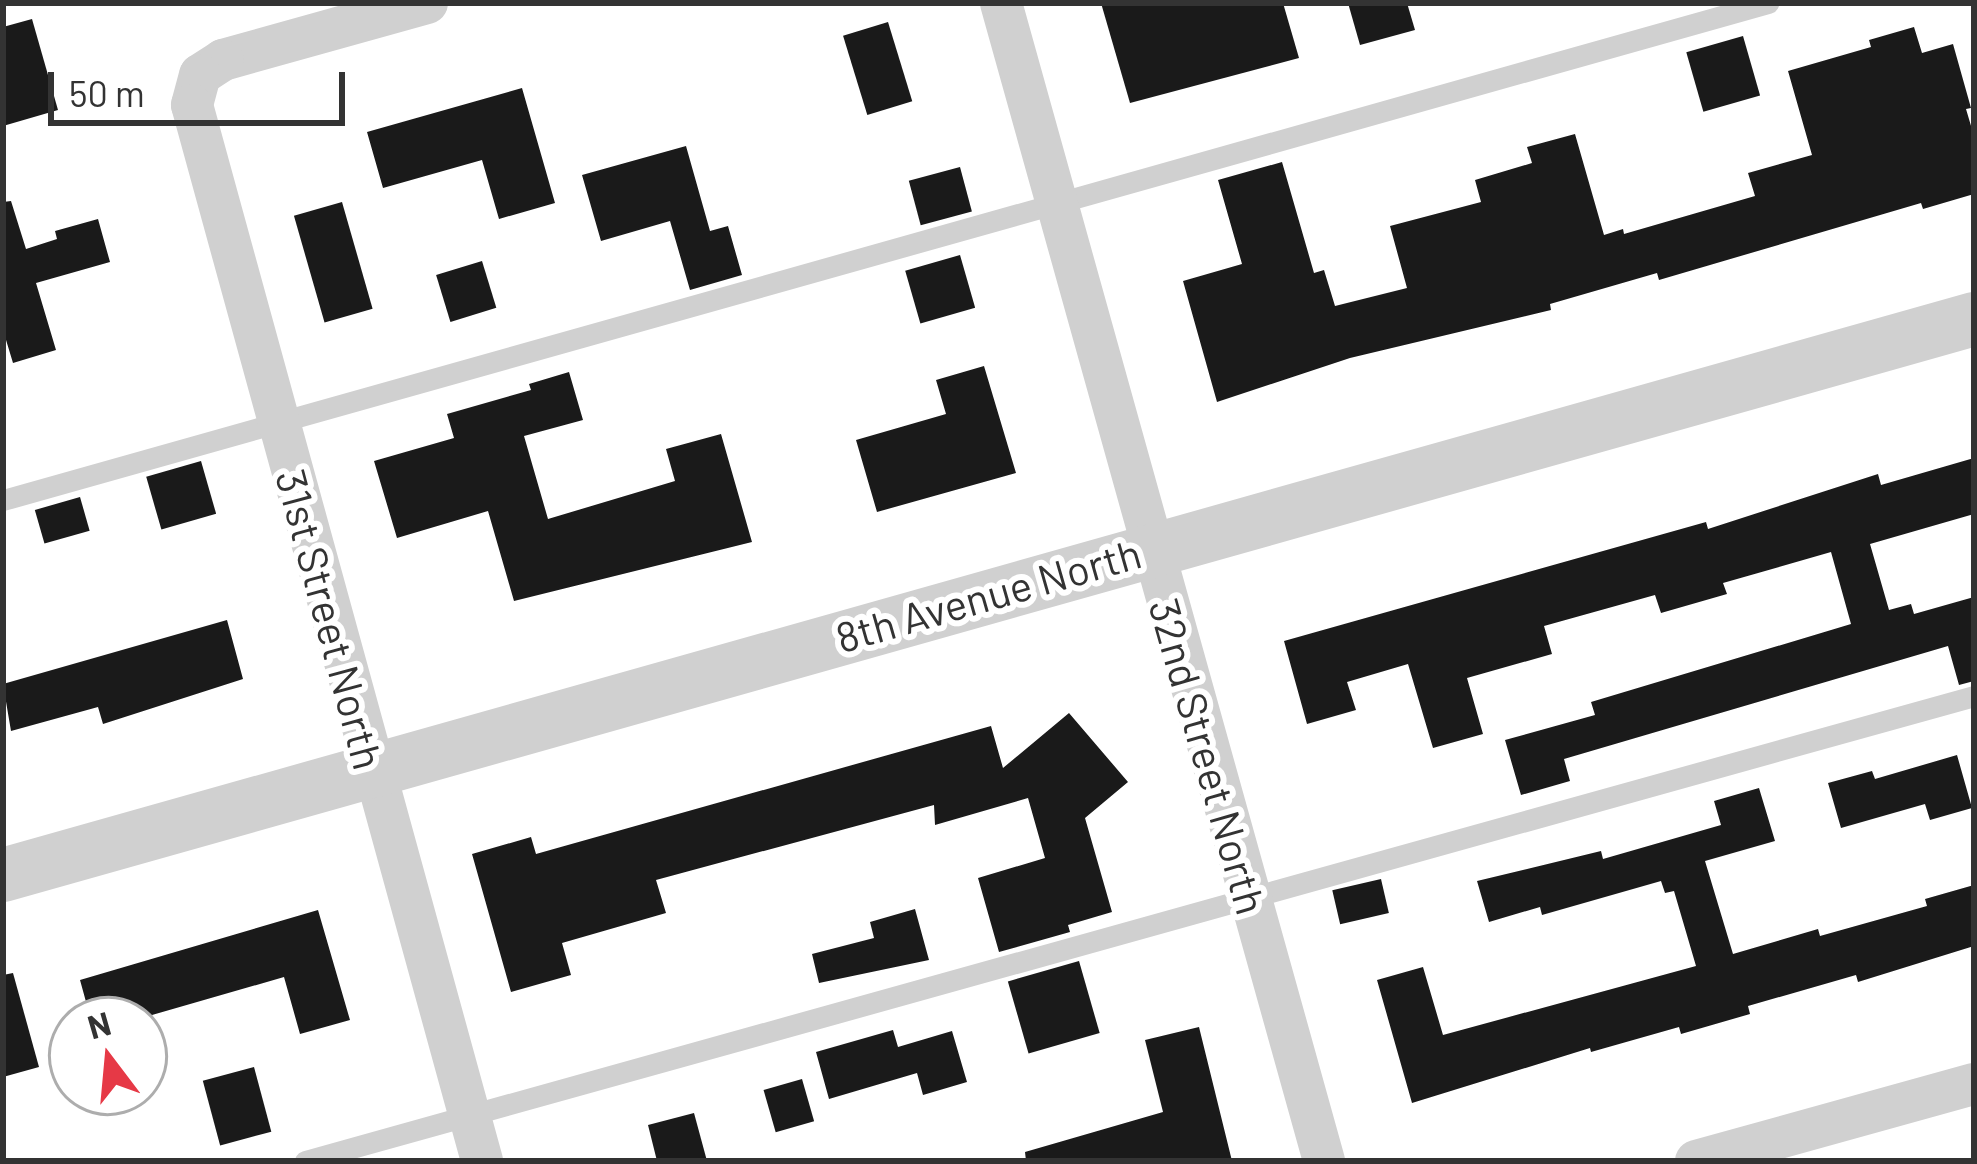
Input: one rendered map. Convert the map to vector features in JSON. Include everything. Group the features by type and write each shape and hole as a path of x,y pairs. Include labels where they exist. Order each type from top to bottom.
{"street":[{"name":"31st Street North","path":"427,3 223,60 200,75 192,105 482,1161"},
{"name":"32nd Street North","path":"1001,3 1324,1161"},
{"name":"8th Avenue North","path":"3,874 1974,319"},
{"path":"1696,1161 1974,1084"}],"lane":[{"path":"3,500 1768,3"},
{"path":"305,1161 1974,696"}],"building":[{"path":"1101,3 1283,3 1299,58 1130,103"},
{"path":"1348,3 1407,3 1415,30 1360,45"},
{"path":"32,19 58,110 3,126 3,27"},
{"path":"888,22 912,101 867,115 843,36"},
{"path":"1914,27 1922,53 1953,44 1971,108 1966,109 1974,136 1974,194 1923,209 1921,203 1659,280 1657,273 1550,304 1551,310 1350,358 1217,402 1183,281 1242,264 1218,180 1282,162 1314,273 1324,270 1335,306 1407,288 1390,226 1481,202 1475,180 1532,163 1527,147 1575,134 1604,235 1623,229 1624,234 1755,196 1748,173 1812,155 1788,71 1871,47 1869,40"},
{"path":"1743,36 1760,96 1703,112 1686,52"},
{"path":"522,88 555,203 499,219 482,160 383,188 367,132"},
{"path":"686,146 710,231 728,226 742,275 690,290 670,221 601,241 582,175"},
{"path":"960,167 972,211 921,225 909,181"},
{"path":"11,201 26,249 57,239 55,231 98,219 110,262 36,283 56,350 13,363 3,330 3,202"},
{"path":"342,202 373,309 325,322 294,216"},
{"path":"960,255 975,308 920,324 905,271"},
{"path":"482,261 496,308 450,322 436,275"},
{"path":"984,366 1016,473 877,512 856,440 946,414 936,380"},
{"path":"569,372 583,420 524,436 548,519 675,481 666,449 721,434 752,542 514,601 488,511 397,538 374,461 454,438 447,414 531,390 529,384"},
{"path":"1974,458 1974,514 1870,544 1889,610 1911,604 1914,614 1974,597 1974,681 1959,685 1948,646 1564,759 1570,781 1521,795 1505,740 1595,715 1591,702 1851,624 1831,552 1723,583 1727,594 1661,613 1655,595 1544,626 1552,654 1467,678 1483,734 1433,748 1408,664 1347,682 1356,710 1307,724 1284,641 1706,522 1708,529 1878,474 1881,485"},
{"path":"201,461 216,514 161,530 146,477"},
{"path":"80,497 90,531 44,544 35,510"},
{"path":"227,620 243,679 103,724 98,707 11,731 3,684"},
{"path":"1069,713 1128,782 1085,818 1112,912 1068,925 1070,932 999,952 978,878 1045,858 1028,798 935,825 934,805 656,880 666,913 562,943 571,975 511,992 472,854 531,837 536,854 991,726 1003,768"},
{"path":"1957,755 1972,808 1930,820 1925,804 1841,828 1828,783 1872,771 1875,779"},
{"path":"1759,788 1775,841 1705,861 1733,954 1818,929 1820,936 1927,906 1925,899 1974,885 1974,946 1858,982 1856,975 1748,1006 1750,1014 1681,1034 1679,1027 1591,1052 1590,1048 1412,1103 1377,980 1423,967 1443,1035 1696,966 1674,891 1665,893 1661,881 1542,915 1540,907 1489,922 1477,881 1601,851 1603,859 1721,825 1714,801"},
{"path":"1381,879 1389,913 1340,924 1332,890"},
{"path":"915,909 929,960 819,983 812,954 874,938 870,922"},
{"path":"318,910 350,1020 300,1034 284,977 168,1010 168,996 84,996 80,980"},
{"path":"1079,961 1100,1033 1029,1053 1008,981"},
{"path":"13,973 39,1067 3,1077 3,975"},
{"path":"1199,1027 1232,1161 1026,1161 1025,1152 1163,1112 1145,1040"},
{"path":"893,1030 898,1047 952,1031 967,1082 923,1095 917,1073 829,1099 816,1052"},
{"path":"254,1067 271,1132 220,1145 203,1081"},
{"path":"802,1079 814,1121 776,1132 764,1090"},
{"path":"694,1113 707,1161 657,1161 648,1125"}]}
